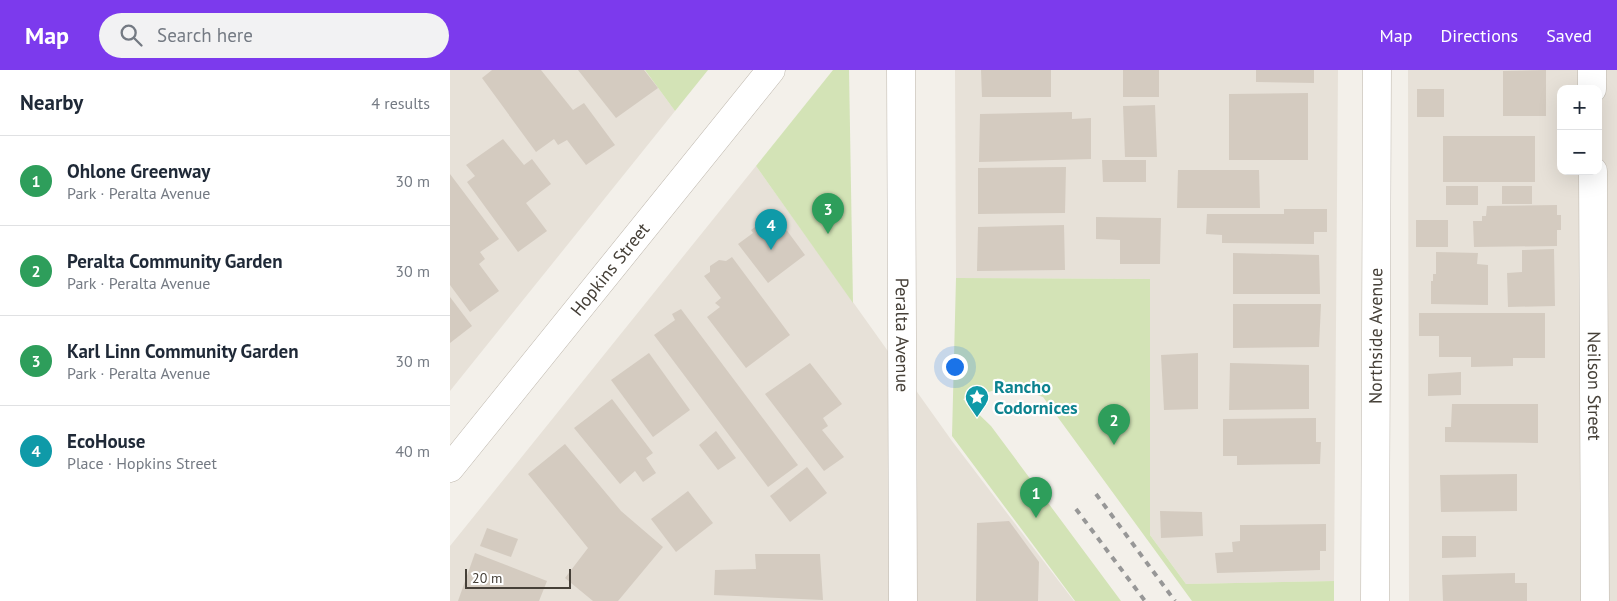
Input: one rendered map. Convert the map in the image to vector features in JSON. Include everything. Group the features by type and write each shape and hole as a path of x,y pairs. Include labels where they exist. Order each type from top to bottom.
{"street":[{"name":"Hopkins Street","path":"450,468 771,70"},
{"name":"Peralta Avenue","path":"901,70 903,601"},
{"name":"Northside Avenue","path":"1374,601 1377,70"},
{"path":"1592,70 1592,85"},
{"name":"Neilson Street","path":"1593,175 1595,601"}],"shaded area":[{"path":"450,70 645,70 675,111 450,391"},
{"path":"955,70 1338,70 1334,581 1186,584 1150,535 1150,279 956,278"},
{"path":"1408,70 1617,70 1617,601 1409,601"},
{"path":"756,166 952,441 1074,601 450,601 450,546"}],"green space":[{"path":"645,70 708,70 675,111"},
{"path":"833,70 849,70 853,303 756,166"},
{"path":"956,278 1150,279 1150,535 1186,584 1334,581 1334,601 1192,601 1043,397 1010,386 963,399 991,426 1121,601 1075,601 952,436"}],"building":[{"path":"492,70 541,70 573,110 584,103 615,145 586,165 567,140 558,145 554,139 536,152 482,78"},
{"path":"578,70 644,70 658,88 616,118"},
{"path":"981,70 1051,70 1051,97 982,97"},
{"path":"1123,70 1159,70 1159,97 1123,97"},
{"path":"1256,70 1314,70 1314,83 1256,82"},
{"path":"1546,70 1546,116 1503,116 1503,71"},
{"path":"1417,89 1444,89 1444,117 1417,117"},
{"path":"1308,93 1308,160 1229,160 1229,94"},
{"path":"1155,105 1157,157 1125,157 1123,106"},
{"path":"1072,112 1072,119 1091,118 1091,159 979,162 980,114"},
{"path":"1443,136 1535,136 1535,182 1443,182"},
{"path":"503,139 524,165 532,159 551,184 526,203 547,231 518,252 467,182 475,176 466,165"},
{"path":"1102,160 1146,160 1146,182 1103,182"},
{"path":"1066,167 1065,213 978,214 978,168"},
{"path":"1178,170 1259,170 1260,208 1177,208"},
{"path":"450,174 499,239 480,252 485,259 479,264 499,291 470,312 450,285"},
{"path":"1446,186 1478,186 1478,205 1446,205"},
{"path":"1502,186 1532,186 1532,204 1502,204"},
{"path":"1557,205 1557,215 1561,215 1561,230 1557,230 1557,246 1474,247 1473,221 1482,221 1482,216 1486,216 1487,206"},
{"path":"1284,209 1327,209 1327,232 1314,232 1314,244 1222,243 1222,235 1206,234 1207,214 1284,214"},
{"path":"774,213 805,255 768,283 738,244 753,233 751,230"},
{"path":"1096,217 1161,218 1160,264 1120,264 1120,240 1096,239"},
{"path":"1416,220 1448,220 1448,247 1416,247"},
{"path":"1064,225 1065,270 977,271 978,227"},
{"path":"1554,249 1555,306 1508,307 1507,273 1522,272 1522,250"},
{"path":"1436,252 1478,253 1477,264 1488,265 1488,305 1431,304 1431,281 1433,281 1433,274 1436,274"},
{"path":"1233,253 1319,255 1320,294 1233,294"},
{"path":"732,257 790,335 746,368 707,317 720,307 715,303 721,298 704,276 710,272 710,266 719,260 726,261"},
{"path":"450,297 472,326 450,343"},
{"path":"1233,304 1321,304 1319,347 1233,348"},
{"path":"681,309 798,465 768,487 654,335 675,320 672,314"},
{"path":"1419,313 1545,313 1545,358 1513,358 1513,366 1471,367 1471,357 1439,357 1439,336 1419,336"},
{"path":"649,353 690,410 653,437 611,380"},
{"path":"1198,353 1198,409 1164,410 1161,355"},
{"path":"810,363 842,404 823,418 828,426 822,430 844,457 824,471 765,394"},
{"path":"1230,363 1309,365 1309,409 1229,410"},
{"path":"1461,372 1461,395 1428,396 1428,374"},
{"path":"612,399 653,453 646,458 656,473 643,482 635,471 620,484 574,428"},
{"path":"1452,404 1538,404 1538,443 1445,442 1445,427 1451,427"},
{"path":"1316,418 1316,442 1321,442 1320,464 1237,465 1237,456 1223,456 1223,419"},
{"path":"716,431 736,458 718,470 699,445"},
{"path":"565,444 621,511 663,547 618,601 593,601 565,578 588,548 528,474"},
{"path":"807,467 827,493 790,522 770,496"},
{"path":"1517,474 1517,511 1441,512 1440,475"},
{"path":"688,491 713,523 676,552 651,519"},
{"path":"1160,511 1202,512 1203,536 1161,538"},
{"path":"1009,521 1039,562 1038,601 976,601 977,523"},
{"path":"1326,524 1326,551 1320,551 1320,570 1217,573 1215,553 1233,552 1232,542 1240,541 1240,525"},
{"path":"487,528 518,539 511,557 480,546"},
{"path":"1442,536 1476,536 1476,557 1442,558"},
{"path":"475,553 547,581 539,601 458,601"},
{"path":"755,554 820,554 823,600 714,595 715,570 756,569"},
{"path":"1515,573 1515,583 1527,583 1527,601 1443,601 1442,575"}],"railway":[{"path":"1096,494 1175,601"},
{"path":"1076,509 1145,601"}],"place":[{"name":"Karl Linn Community Garden","path":"828,234"},
{"name":"EcoHouse","path":"771,250"},
{"name":"Rancho Codornices","path":"977,418"},
{"name":"Peralta Community Garden","path":"1114,445"},
{"name":"Ohlone Greenway","path":"1036,518"}]}
